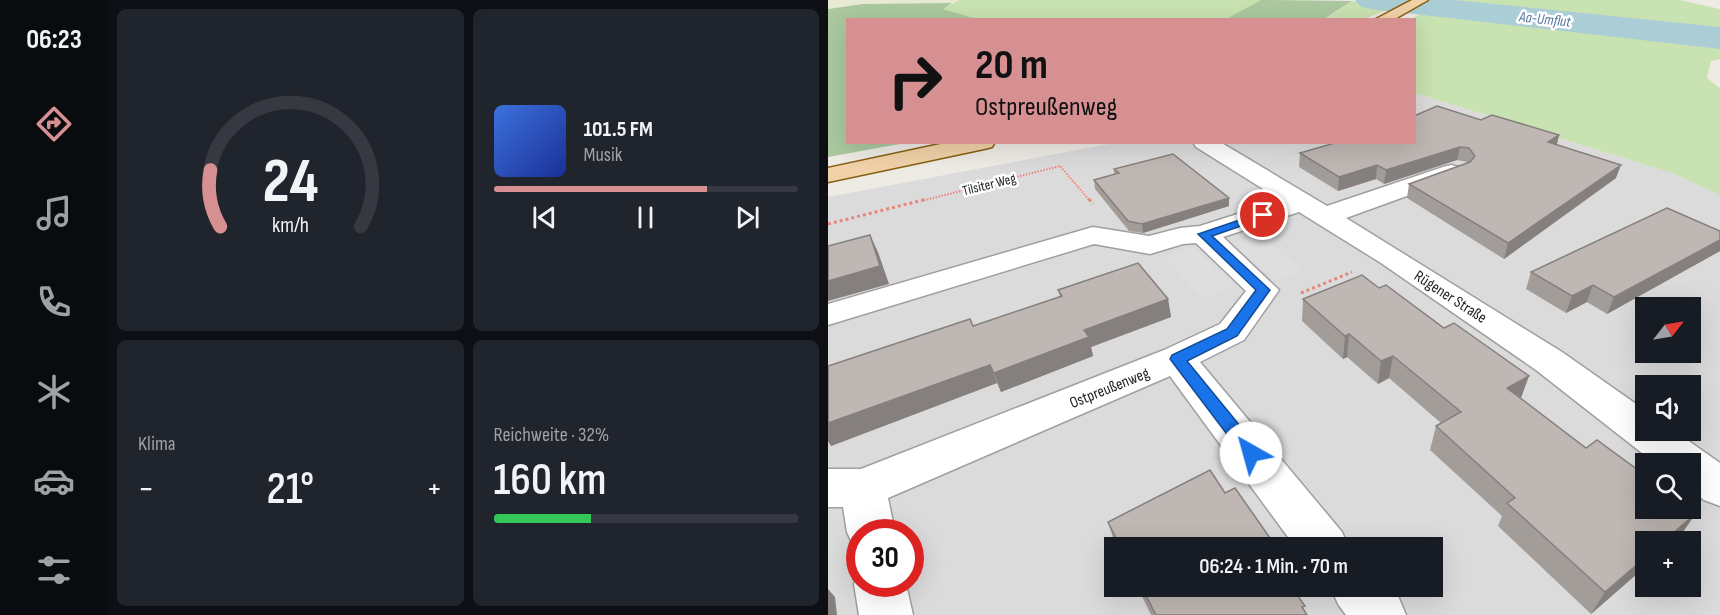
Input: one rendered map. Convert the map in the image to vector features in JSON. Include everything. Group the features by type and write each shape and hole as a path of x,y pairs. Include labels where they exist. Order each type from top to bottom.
{"main road":[{"path":"1385,18 1422,0"},
{"path":"828,175 975,144"}],"street":[{"name":"Rügener Straße","path":"1207,144 1391,257 1549,361 1674,453"},
{"path":"828,315 1093,235 1150,245 1180,236 1203,234 1314,209 1458,169"},
{"path":"1203,234 1263,290"},
{"name":"Ostpreußenweg","path":"845,488 1177,359 1232,332 1263,290"},
{"path":"1177,359 1316,537"},
{"name":"Rügener Straße","path":"1701,473 1720,487"},
{"path":"845,488 863,519"},
{"path":"883,597 886,615"},
{"path":"1364,597 1378,615"}],"path":[{"name":"Tilsiter Weg","path":"828,224 1060,166 1107,220 1093,235"},
{"path":"1263,290 1289,298 1391,257"}],"shaded area":[{"path":"1416,93 1672,173 1720,195 1720,615 828,615 828,197 1109,144 1416,144"},
{"path":"1228,144 1310,144 1261,161"},
{"path":"1259,235 1303,270 1276,280 1233,244"},
{"path":"1193,247 1235,287 1204,298 1164,257"}],"green space":[{"path":"828,0 959,0 952,3 863,4 828,9"},
{"path":"959,0 1261,0 1228,18 971,18 943,9"},
{"path":"1261,0 1352,1 1326,18 1228,18"},
{"path":"1460,0 1680,0 1720,9 1720,33 1453,3"},
{"path":"1352,1 1394,7 1367,18 1327,18"},
{"path":"952,3 943,9 974,18 846,18 846,144 900,144 828,157 828,9 863,4"},
{"path":"1426,11 1720,44 1720,59 1711,61 1707,78 1720,88 1720,195 1672,173 1416,93 1416,18 1413,18"}],"water":[{"path":"1453,3 1720,33 1720,44 1431,13"}],"building":[{"path":"1437,106 1481,120 1492,115 1559,135 1548,142 1621,165 1508,243 1409,184 1470,162 1475,156 1469,148 1460,147 1386,170 1377,165 1339,177 1300,153 1331,144 1416,144 1416,115"},
{"path":"1173,154 1229,198 1142,224 1128,221 1094,180 1119,173 1114,169"},
{"path":"1667,208 1720,231 1720,240 1614,297 1593,285 1572,296 1531,272"},
{"path":"870,235 880,266 828,281 828,246"},
{"path":"1138,263 1168,299 1084,330 1089,337 994,373 990,365 828,423 828,366 970,319 973,326 1062,296 1058,290"},
{"path":"1362,275 1379,288 1386,285 1444,328 1454,323 1529,376 1507,388 1586,448 1597,440 1635,468 1635,519 1689,519 1676,531 1635,531 1635,566 1605,592 1507,503 1515,498 1436,426 1461,412 1393,356 1381,361 1349,334 1345,336 1303,299"},
{"path":"1210,470 1225,493 1235,488 1269,537 1116,537 1108,522"},
{"path":"1147,597 1299,597 1305,606 1302,607 1307,615 1156,615"}],"waterway":[{"name":"Aa-Umflut","path":"1370,0 1720,38"}],"route":[{"path":"1251,453 1177,359 1232,332 1263,290 1203,234 1263,215"}]}
